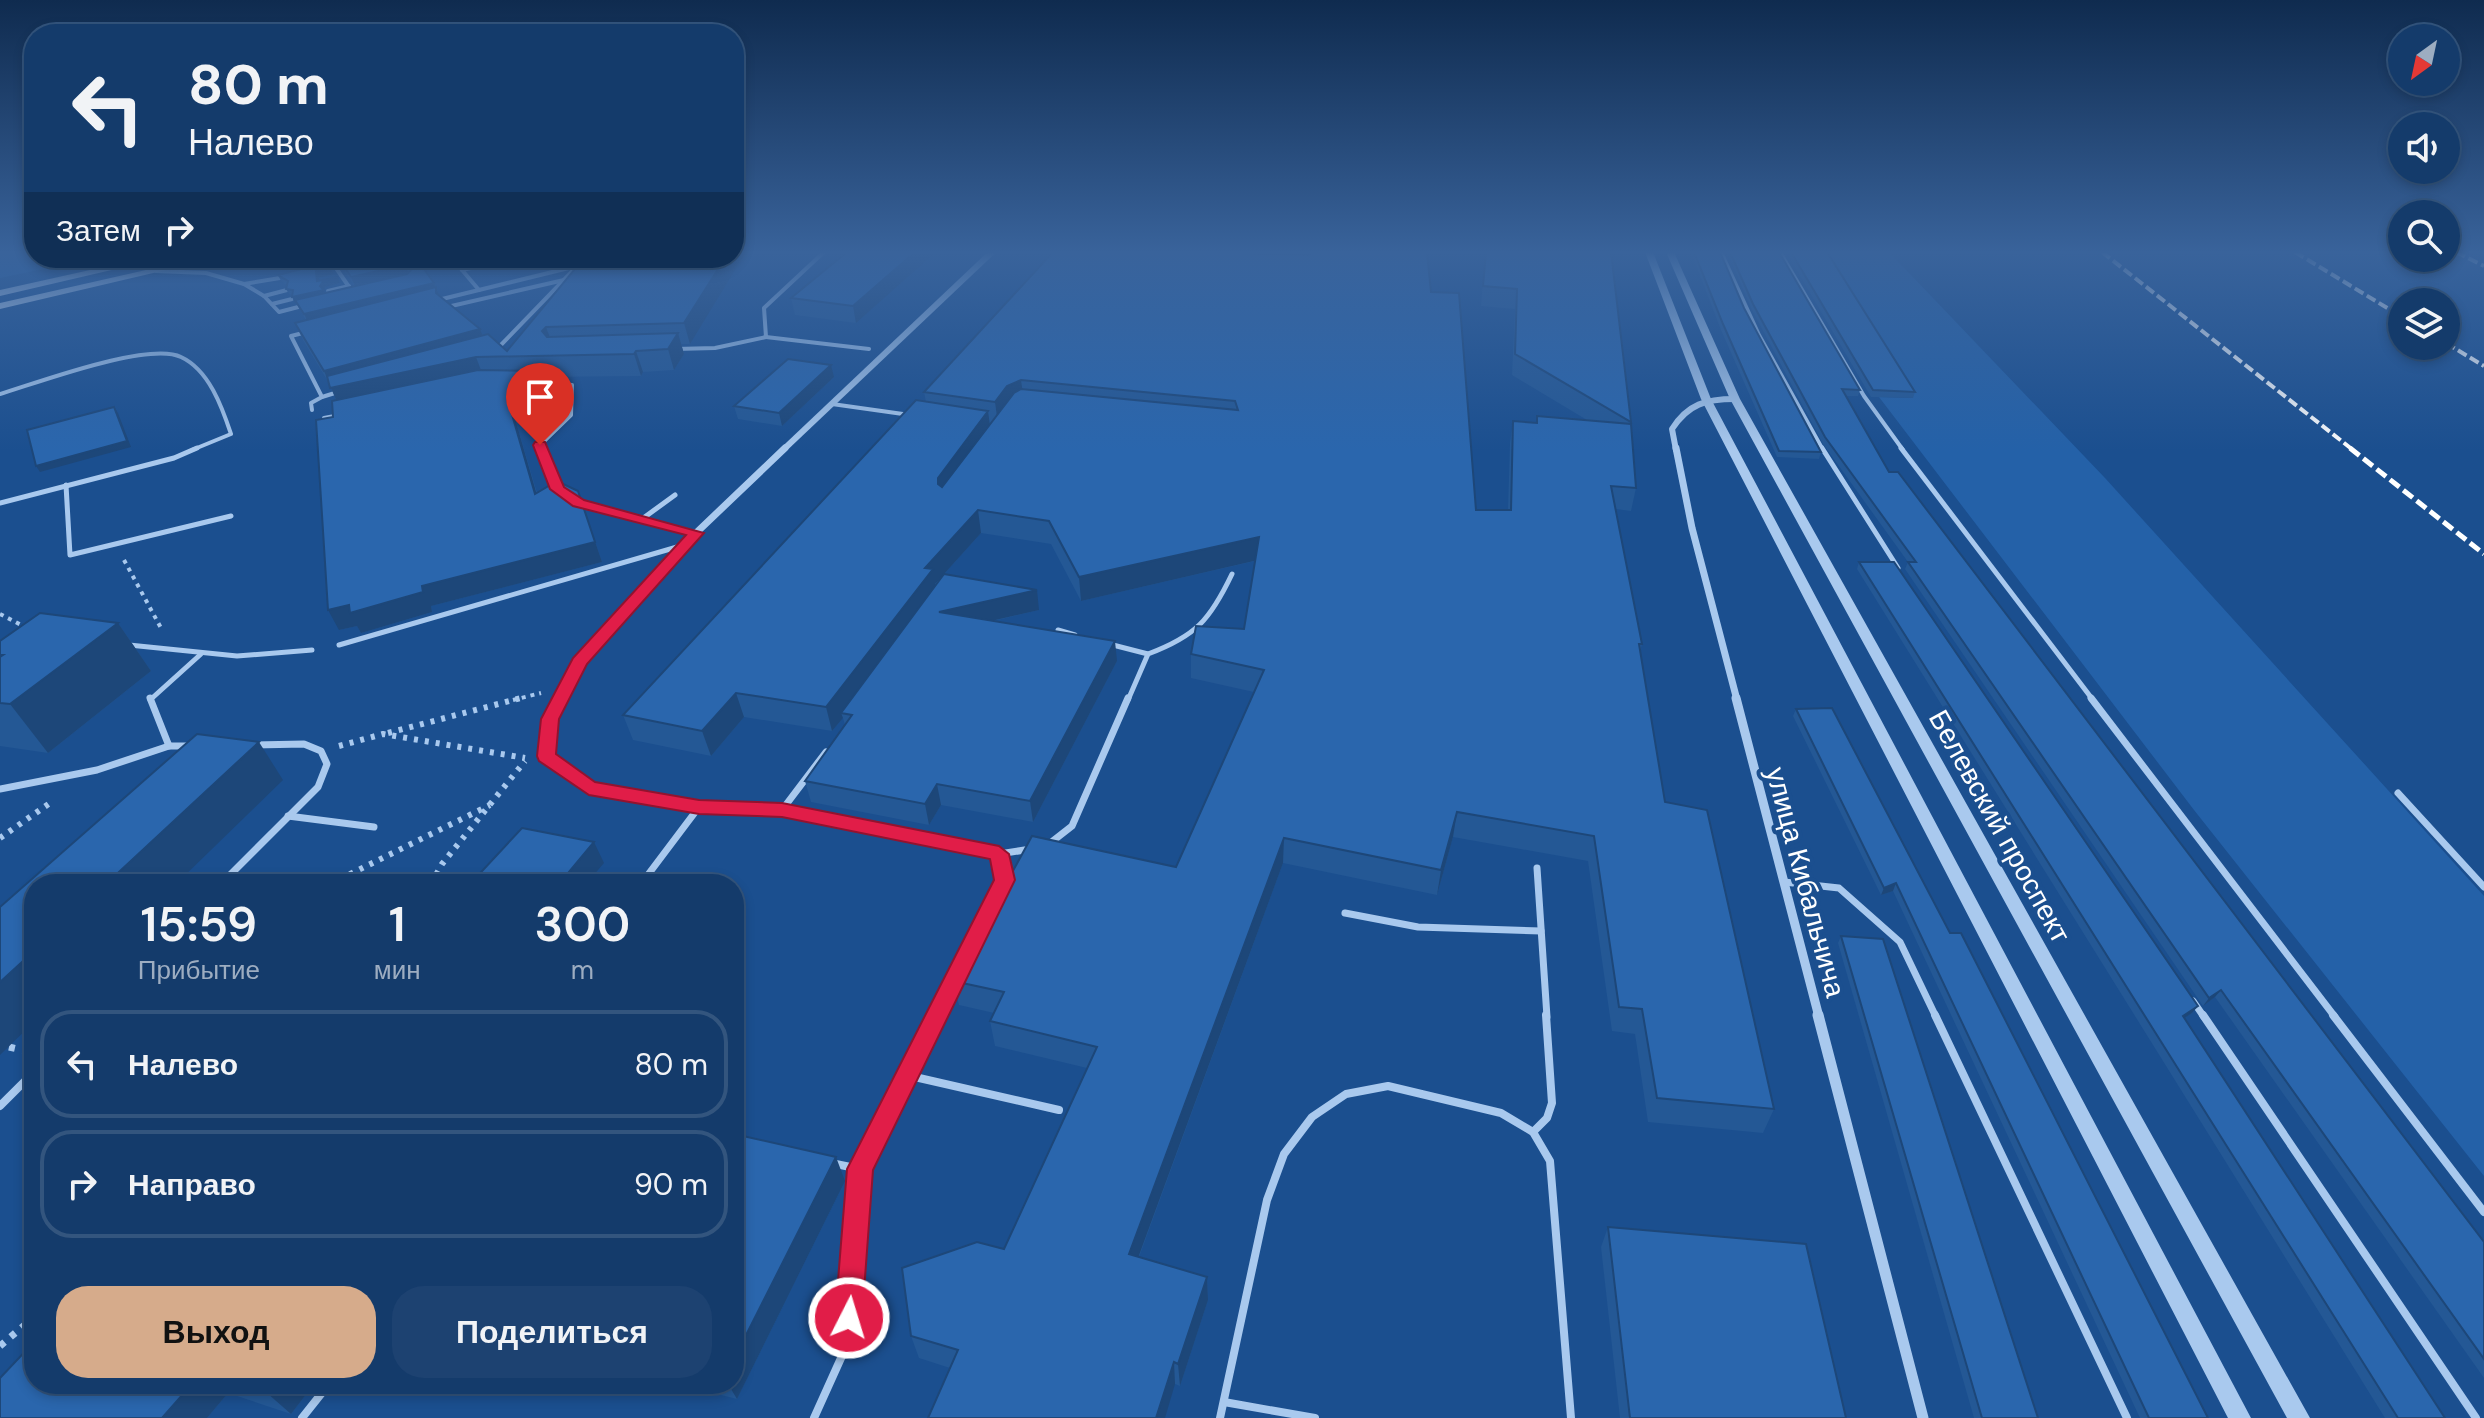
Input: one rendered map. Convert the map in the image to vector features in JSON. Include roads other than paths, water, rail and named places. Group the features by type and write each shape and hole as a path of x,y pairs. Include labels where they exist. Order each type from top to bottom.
{"street":[{"path":"580,661 684,545 922,318"},
{"path":"1675,318 1706,399 2240,1418"},
{"name":"Белевский проспект","path":"1699,318 1735,399 2299,1418"},
{"path":"1706,399 1735,399"},
{"name":"улица Кибальчича","path":"1706,399 1682,411 1672,429 1692,528 1923,1418"}],"lane":[{"path":"483,353 498,349 527,318"},
{"path":"765,318 766,337"},
{"path":"1750,318 1835,476 1904,576"},
{"path":"1819,318 1864,396 1921,476 2484,1212"},
{"path":"321,329 291,336 322,397"},
{"path":"671,350 715,348 766,337 869,349"},
{"path":"0,394 127,359 169,353 183,359 201,374 225,414 231,434 174,458 0,503"},
{"path":"532,383 572,385 571,415 540,445 557,489 578,503 696,533"},
{"path":"312,410 311,403 322,397 351,389"},
{"path":"832,404 925,418"},
{"path":"324,418 353,412"},
{"path":"66,485 70,555 231,516"},
{"path":"642,519 675,495"},
{"path":"339,645 684,545"},
{"path":"1103,642 1148,654 1182,642 1209,621 1232,574"},
{"path":"1058,630 1088,638"},
{"path":"116,644 201,654 264,655 312,650"},
{"path":"169,746 149,699 201,654"},
{"path":"580,661 550,719 546,756 589,788 699,807 782,810 999,854 1037,848 1057,840 1072,826 1148,654"},
{"path":"231,874 318,787 327,764 321,751 304,744 244,745"},
{"path":"0,789 97,770 169,746 199,746"},
{"path":"782,810 829,747"},
{"path":"2398,793 2484,887"},
{"path":"649,874 699,807"},
{"path":"288,816 374,827"},
{"path":"814,1418 846,1347 860,1169 1005,880 999,854"},
{"path":"1533,1132 1547,1118 1552,1103 1537,868"},
{"path":"1784,882 1839,888 1900,942 2127,1418"},
{"path":"1345,913 1418,927 1541,931"},
{"path":"2190,997 2476,1418"},
{"path":"906,1075 1059,1110"},
{"path":"0,1106 24,1082"},
{"path":"1220,1418 1267,1200 1284,1154 1312,1117 1346,1094 1388,1086 1501,1113 1533,1132 1550,1161 1571,1418"},
{"path":"818,1160 860,1169"},
{"path":"302,1418 321,1394"},
{"path":"1224,1402 1315,1418"}],"railway":[{"path":"2186,318 2353,450"},
{"path":"2460,351 2484,366"},
{"path":"2350,448 2484,554"}]}
